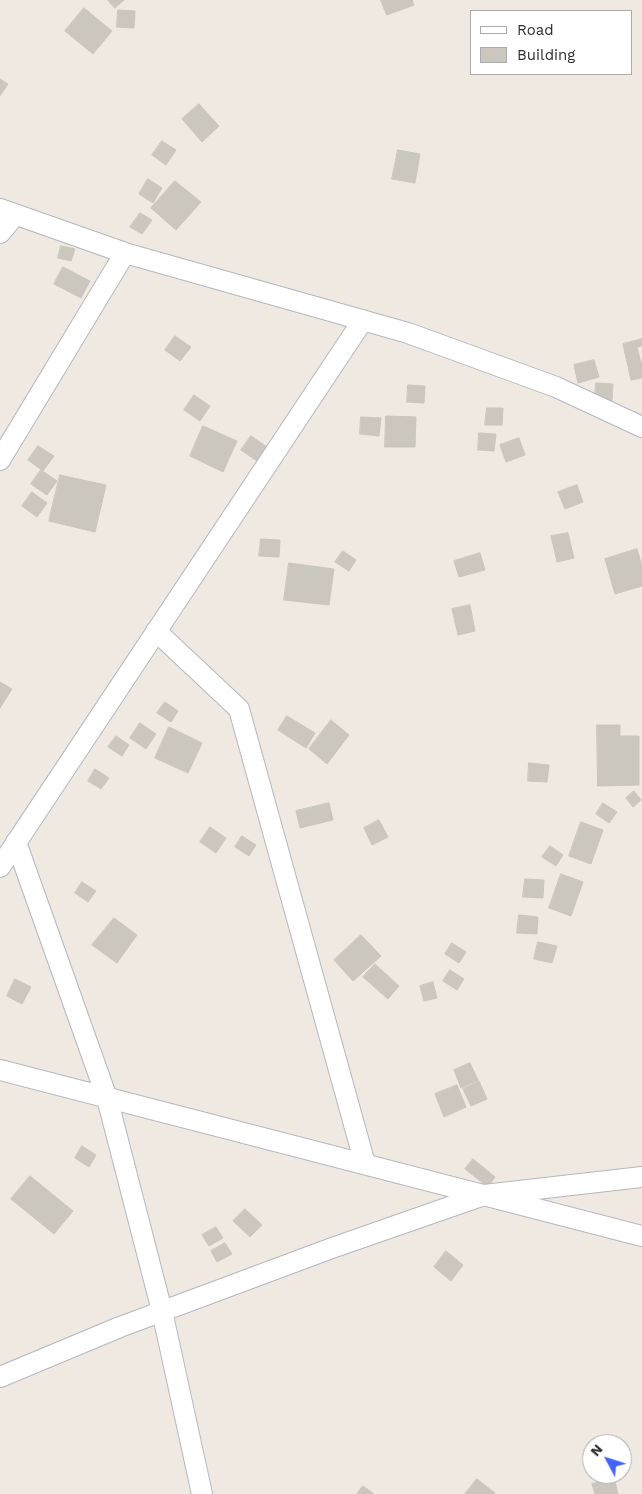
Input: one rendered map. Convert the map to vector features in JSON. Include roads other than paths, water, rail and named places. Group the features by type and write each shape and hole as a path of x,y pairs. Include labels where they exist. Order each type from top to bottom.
{"street":[{"path":"0,233 8,212 125,253 408,333 556,387 642,427"},
{"path":"0,460 125,253"},
{"path":"0,867 363,320"},
{"path":"156,631 238,709 366,1164"},
{"path":"16,842 107,1098 162,1311 202,1494"},
{"path":"0,1070 642,1236"},
{"path":"0,1378 162,1311 332,1248 484,1195 642,1177"}]}
